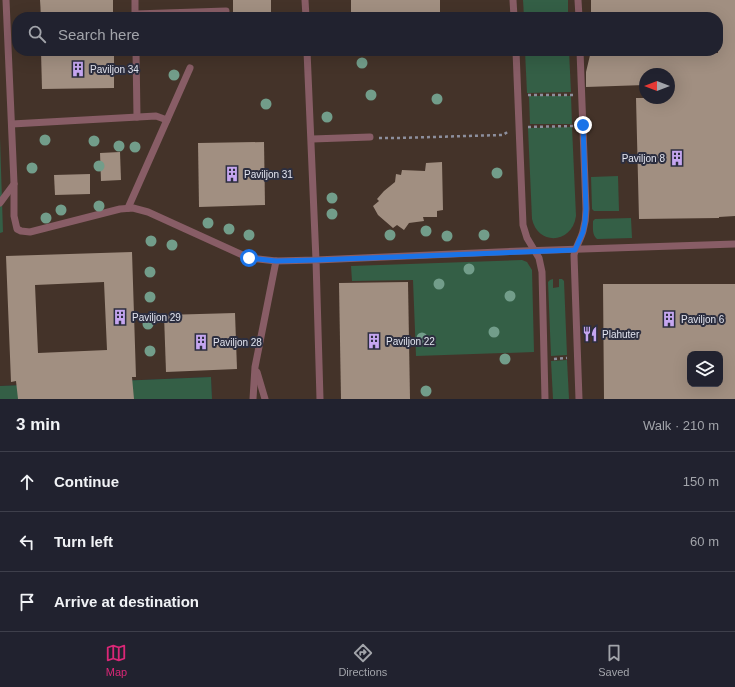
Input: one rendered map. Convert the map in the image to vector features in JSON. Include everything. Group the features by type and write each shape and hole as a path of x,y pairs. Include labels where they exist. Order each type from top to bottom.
{"lane":[{"path":"6,0 12,124 14,216 17,229 21,231 30,232 120,209 133,208 148,212 249,258 276,261 735,244"},
{"path":"135,0 135,12"},
{"path":"305,0 306,12"},
{"path":"513,0 514,12"},
{"path":"578,0 579,12"},
{"path":"208,12 226,11"},
{"path":"136,56 137,117"},
{"path":"308,56 320,399"},
{"path":"516,56 523,225 527,238 539,258 542,272 545,399"},
{"path":"579,399 574,255 583,232 586,209 580,56"},
{"path":"128,208 190,68"},
{"path":"12,124 156,116 167,120"},
{"path":"312,139 370,137"},
{"path":"0,203 14,183"},
{"path":"253,399 255,367 276,261"},
{"path":"255,367 265,399"}],"path":[{"path":"517,94 582,94"},
{"path":"370,137 396,138 503,134 519,127 583,125"},
{"path":"544,359 577,358"}],"shaded area":[{"path":"0,0 735,0 735,399 212,399 211,377 0,386"}],"green space":[{"path":"523,0 568,0 568,12 524,12"},
{"path":"525,56 569,56 571,92 527,93"},
{"path":"529,96 571,96 572,124 530,124"},
{"path":"572,127 576,216 573,225 568,232 555,238 548,237 541,234 535,228 532,219 528,128"},
{"path":"0,138 3,232 0,233"},
{"path":"618,176 619,211 594,211 592,209 591,177"},
{"path":"631,218 632,238 597,239 594,235 593,221 595,219"},
{"path":"522,260 527,262 532,270 534,352 416,356 413,280 352,281 351,266"},
{"path":"553,279 553,288 559,287 559,279 564,281 567,355 551,356 548,282"},
{"path":"567,360 569,399 553,399 551,361"},
{"path":"211,377 212,399 0,399 0,386"}],"building":[{"path":"40,0 113,0 113,12 41,12"},
{"path":"233,0 271,0 271,12 233,12"},
{"path":"351,0 440,0 440,12 351,12"},
{"name":"Paviljon 8","path":"591,0 735,0 735,216 719,218 639,219 636,98 639,98 639,104 675,104 675,68 639,68 639,85 586,87 586,72 590,56 723,56 723,12 591,12"},
{"name":"Paviljon 34","path":"41,56 114,56 114,88 42,89"},
{"name":"Paviljon 31","path":"264,142 265,205 199,207 198,143"},
{"path":"120,152 121,180 101,181 100,153"},
{"path":"442,162 443,210 437,211 437,217 423,217 424,221 409,223 404,230 397,225 393,228 378,215 373,206 379,201 377,199 384,191 395,182 396,174 401,175 402,170 425,171 426,163"},
{"path":"90,174 90,194 55,195 54,175"},
{"name":"Paviljon 29","path":"132,252 136,377 132,377 134,399 18,399 16,381 11,382 6,256","holes":["104,282 107,350 38,353 35,285"]},
{"name":"Paviljon 22","path":"408,282 410,399 341,399 339,283"},
{"name":"Paviljon 6","path":"603,284 735,284 735,399 604,399"},
{"name":"Paviljon 28","path":"235,313 237,369 166,372 164,315"}],"place":[{"name":"Paviljon 34","path":"78,69"},
{"name":"Paviljon 8","path":"677,158"},
{"name":"Paviljon 31","path":"232,174"},
{"name":"Paviljon 29","path":"120,317"},
{"name":"Paviljon 6","path":"669,319"},
{"name":"Plahuter","path":"590,334"},
{"name":"Paviljon 22","path":"374,341"},
{"name":"Paviljon 28","path":"201,342"}],"route":[{"path":"249,258 276,261 575,250 583,232 586,209 583,125"}]}
